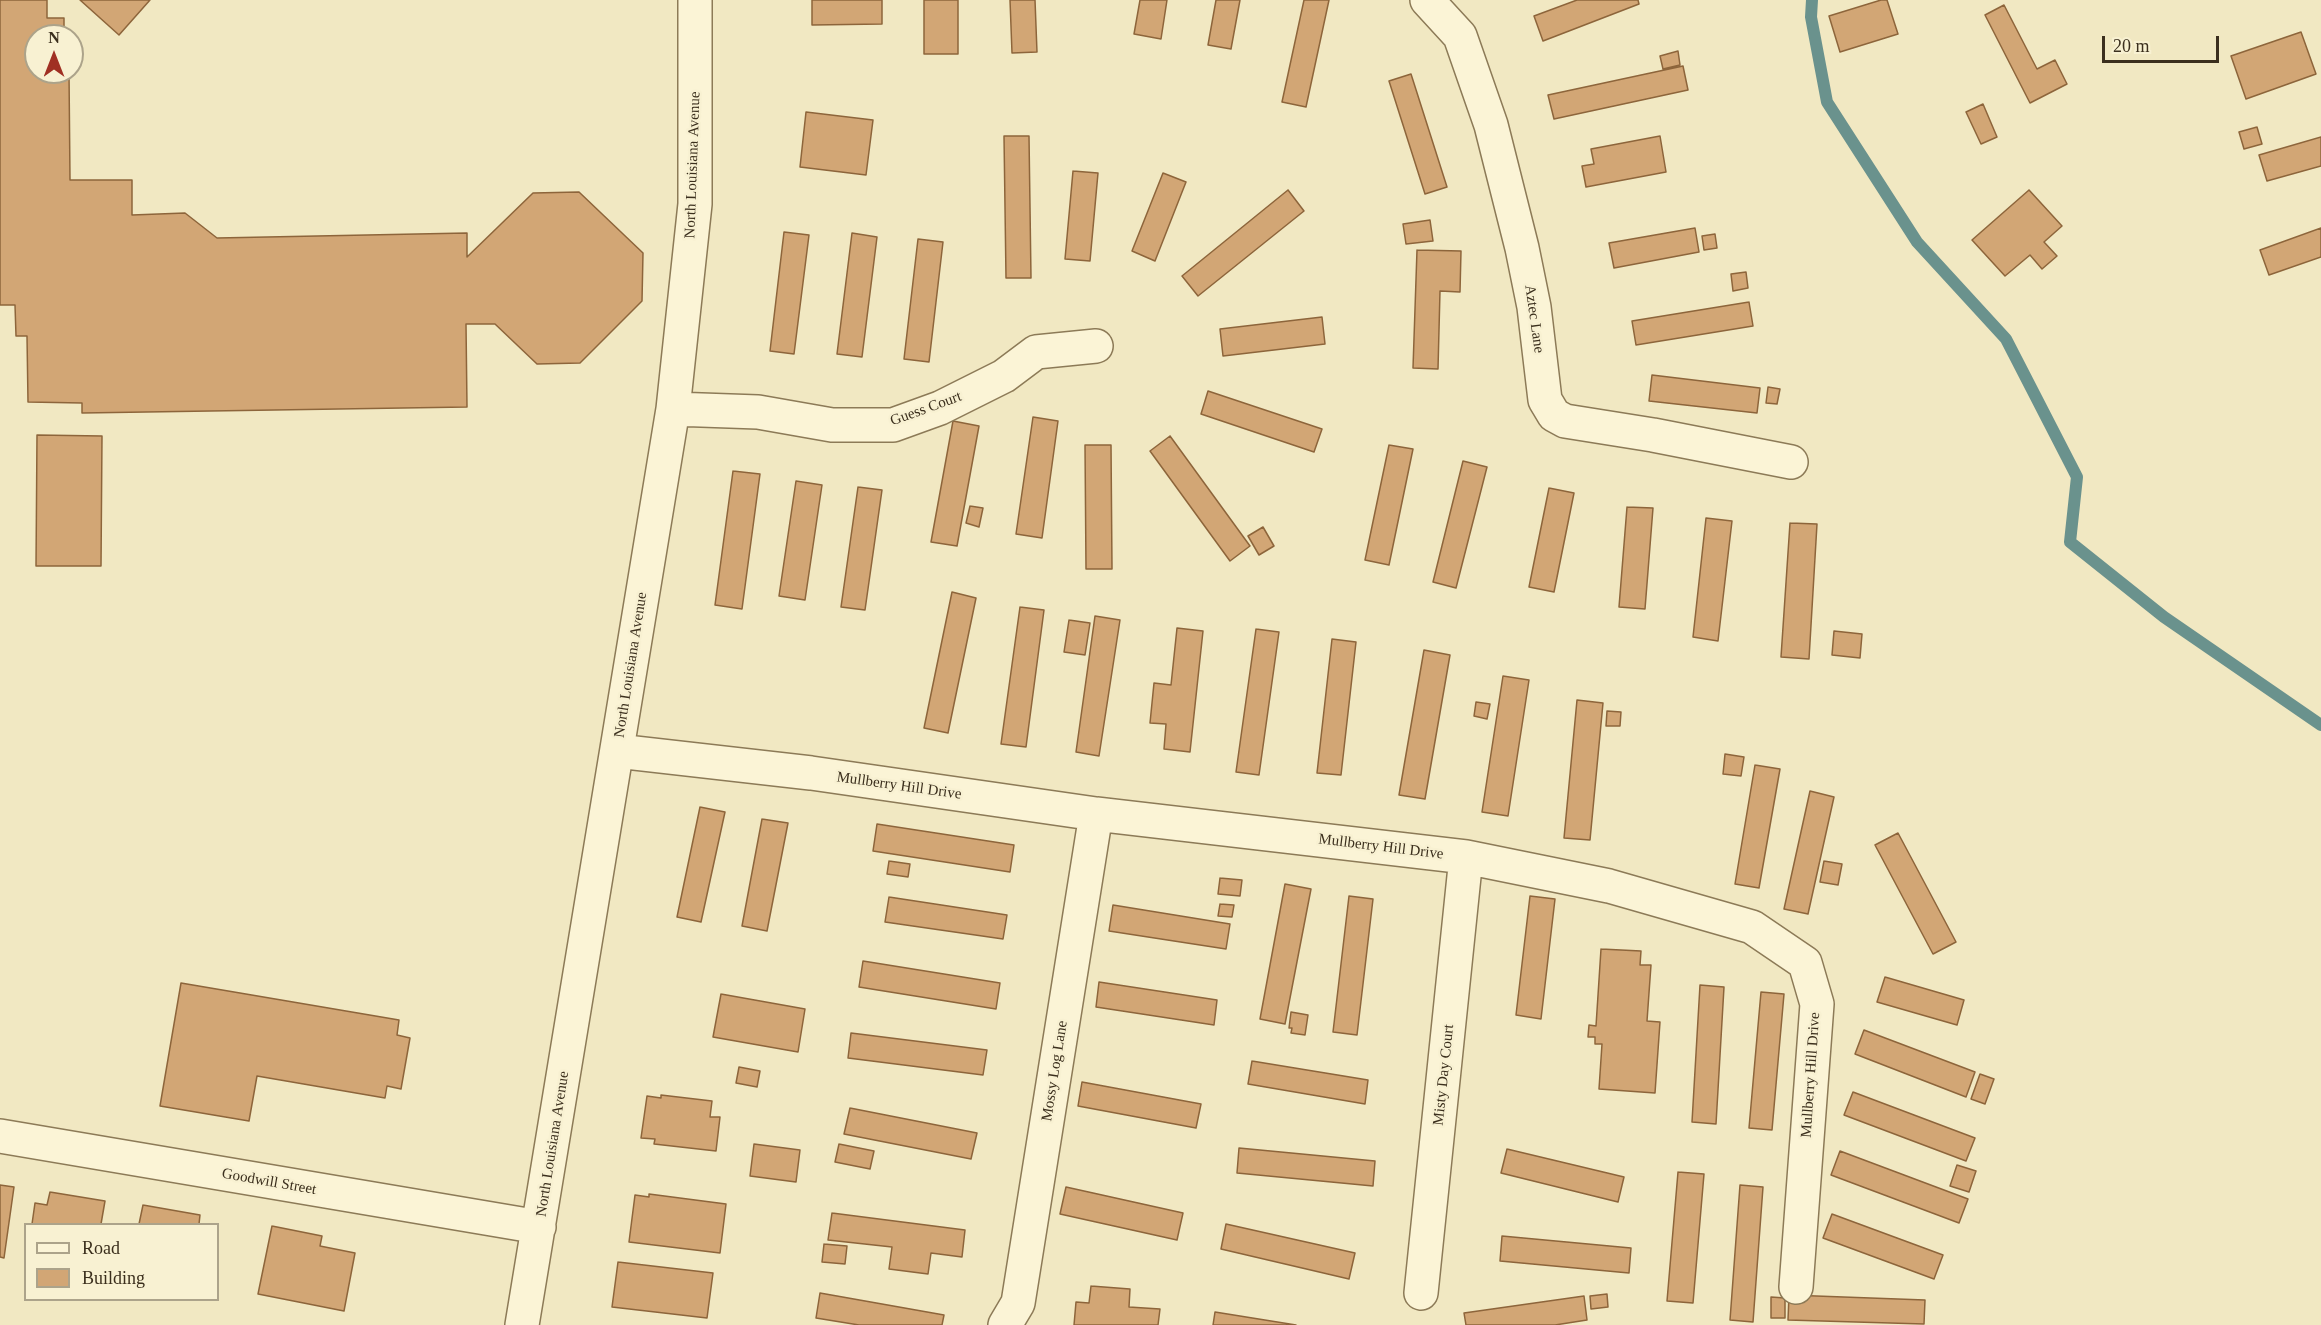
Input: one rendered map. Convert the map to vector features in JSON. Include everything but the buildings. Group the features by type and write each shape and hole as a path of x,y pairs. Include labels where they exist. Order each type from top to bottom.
{"street":[{"name":"North Louisiana Avenue","path":"522,1325 673,409 695,204 695,0"},
{"name":"Aztec Lane","path":"1427,0 1460,36 1491,125 1518,227 1534,307 1545,400 1554,416 1565,421 1653,435 1791,462"},
{"name":"Guess Court","path":"673,409 758,412 832,425 893,424 940,408 1004,376 1036,352 1096,346"},
{"name":"Mullberry Hill Drive","path":"617,751 811,773 1096,814 1466,857 1609,886 1752,927 1805,963 1817,1004 1796,1287"},
{"name":"Mossy Log Lane","path":"1005,1325 1018,1304 1096,814"},
{"name":"Misty Day Court","path":"1421,1293 1466,857"},
{"name":"Goodwill Street","path":"0,1136 539,1227"}],"waterway":[{"path":"1812,0 1811,17 1827,102 1917,242 2006,339 2077,477 2070,542 2164,617 2321,725"}]}
